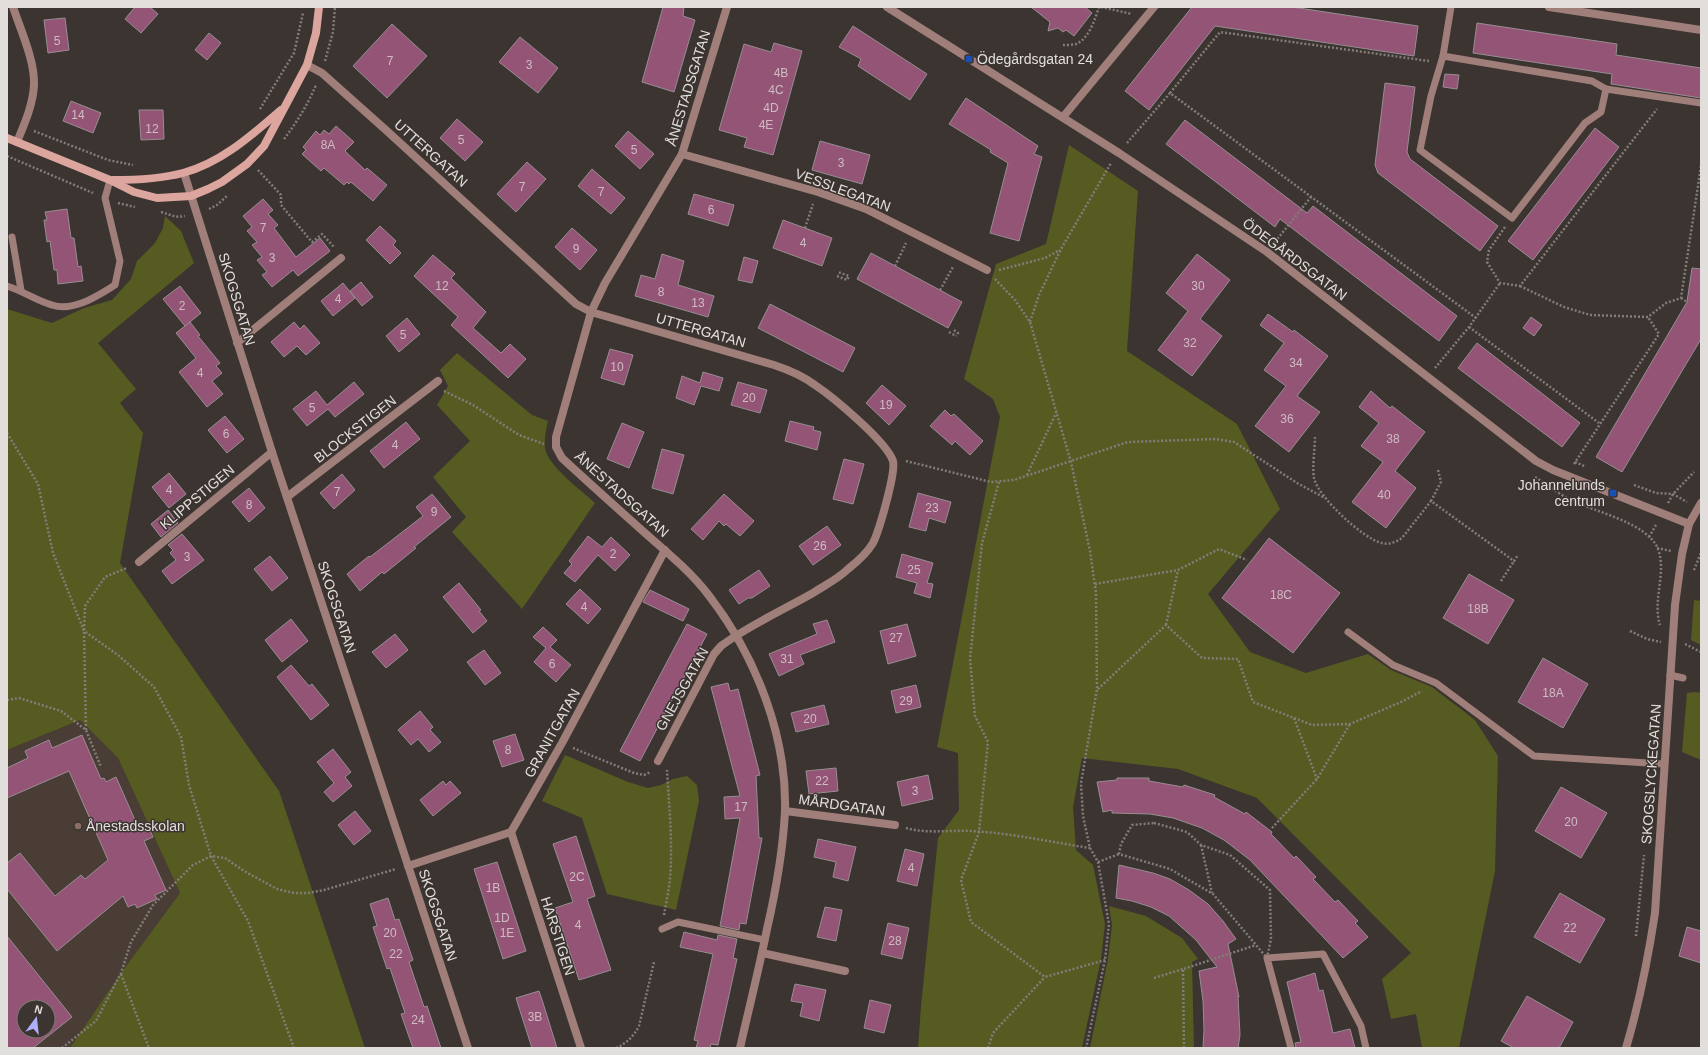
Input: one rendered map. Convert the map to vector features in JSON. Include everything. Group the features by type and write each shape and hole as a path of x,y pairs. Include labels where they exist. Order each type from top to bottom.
{"main road":[{"path":"7,138 110,180 134,192 157,198 191,196 208,189 222,182 247,164 264,146 307,65 316,33 319,7"},
{"path":"110,180 156,178 184,172 219,157 251,136 286,107"}],"street":[{"path":"13,7 33,71 34,86 30,105 17,142"},
{"name":"ÅNESTADSGATAN","path":"727,7 682,154 605,283 591,312 558,426 556,447 562,458 665,550 687,571 710,597 736,636 767,701 775,728 781,763 785,811 780,864 765,940 740,1048"},
{"name":"ÖDEGÅRDSGATAN","path":"887,7 1119,153 1267,252 1536,461 1569,476 1689,524"},
{"path":"1063,117 1154,7"},
{"path":"1549,7 1701,30"},
{"name":"UTTERGATAN","path":"307,65 322,73 388,131 576,304 591,312 774,365 800,376 816,385 850,413 888,451 893,463"},
{"name":"VESSLEGATAN","path":"682,154 818,192 866,209 987,270"},
{"name":"SKOGSGATAN","path":"184,172 272,452 468,1048"},
{"path":"237,343 341,258"},
{"name":"BLOCKSTIGEN","path":"287,498 435,383"},
{"name":"KLIPPSTIGEN","path":"139,562 272,452"},
{"path":"736,636 836,579 866,553 873,542 879,526 892,476 893,463"},
{"name":"SKOGSLYCKEGATAN","path":"1626,1048 1634,1022 1648,957 1654,913 1675,604 1682,554 1689,524 1701,503"},
{"name":"GRANITGATAN","path":"511,832 562,743 665,550"},
{"name":"GNEJSGATAN","path":"658,761 714,654 721,646 736,636"},
{"name":"MÅRDGATAN","path":"785,811 895,825"},
{"path":"408,866 511,832"},
{"name":"HARSTIGEN","path":"511,832 581,1048"},
{"path":"762,953 845,971"}],"lane":[{"path":"1451,7 1442,60 1430,96 1420,150 1512,218 1585,123 1601,112 1606,89"},
{"path":"1442,60 1592,81 1606,89 1701,103"},
{"path":"7,286 21,290 52,305 68,308 97,296 115,285 120,262 105,198 110,180"},
{"path":"12,237 21,290"},
{"path":"1348,632 1394,665 1436,683 1534,756 1664,764"},
{"path":"1670,675 1683,678"},
{"path":"662,929 678,922 765,940"},
{"path":"1291,1048 1267,958 1323,954 1361,1026 1366,1048"}],"path":[{"path":"259,111 287,67 294,53 299,36 304,7"},
{"path":"1063,45 1076,44 1086,35 1092,26 1100,7 1134,15"},
{"path":"1030,322 1039,295 1061,249 1110,164 1220,32 1442,60"},
{"path":"1170,93 1476,318"},
{"path":"1520,286 1666,98"},
{"path":"23,127 108,160 139,166"},
{"path":"1104,160 1116,169"},
{"path":"1681,298 1701,166"},
{"path":"257,170 281,195 281,205 312,242 322,234 336,249 341,258"},
{"path":"805,228 818,192"},
{"path":"1267,252 1311,196"},
{"path":"1512,218 1489,250 1487,262 1500,283 1520,286 1564,307 1590,315 1648,317 1666,303 1681,298"},
{"path":"895,266 912,231"},
{"path":"987,270 1005,269 1025,264 1045,258 1061,249"},
{"path":"940,290 959,256"},
{"path":"987,270 1015,300 1030,322 1071,462 1090,551 1095,584 1098,639 1097,690 1081,783 1083,816 1090,848 1098,862 1109,924 1105,960 1086,1048"},
{"path":"837,276 847,280 848,276 838,272"},
{"path":"1428,377 1476,318 1500,283"},
{"path":"1681,298 1687,302"},
{"path":"1569,476 1575,462 1599,424 1659,334 1648,317"},
{"path":"1469,327 1599,424"},
{"path":"950,332 956,336 958,333 954,330"},
{"path":"435,383 519,434 540,443 556,447"},
{"path":"1027,476 1056,412"},
{"path":"7,433 38,484 53,553 84,632 118,655 154,687 181,737 189,785 210,856 248,921 294,1048"},
{"path":"1315,437 1314,478 1325,498 1343,518 1377,542 1384,544 1396,542 1402,538 1431,501 1441,482 1438,470"},
{"path":"893,463 907,461 982,480 999,482 1027,476 1128,442 1216,439 1234,442 1297,483 1325,498"},
{"path":"1575,462 1584,466"},
{"path":"1530,473 1570,500 1638,529 1649,537 1657,548 1661,561 1657,614 1662,630 1701,652"},
{"path":"999,482 982,543 970,659 974,716 988,742 979,832 961,880 971,922 1045,977"},
{"path":"1634,485 1656,493 1673,494"},
{"path":"1431,501 1514,561"},
{"path":"1095,584 1178,570 1219,549 1247,560"},
{"path":"1501,582 1518,555"},
{"path":"101,767 86,730 84,632 85,606 105,577 139,562"},
{"path":"1097,690 1166,626 1178,570"},
{"path":"1166,626 1202,658 1238,659 1253,702 1312,725 1350,724 1401,702 1436,683"},
{"path":"1630,631 1647,639 1662,642"},
{"path":"7,700 19,698 61,711 86,730"},
{"path":"1294,718 1317,779"},
{"path":"1272,828 1317,779 1350,724"},
{"path":"562,743 634,773 644,775 651,772 658,761"},
{"path":"662,929 670,880 671,864 671,835 666,746"},
{"path":"1119,854 1121,844 1132,825 1154,823 1187,832 1201,845 1230,855 1270,890 1271,939 1267,958"},
{"path":"895,825 910,829 1012,835 1090,848"},
{"path":"1201,845 1212,894"},
{"path":"1636,939 1644,849"},
{"path":"1098,862 1119,854 1170,869 1212,894 1267,958"},
{"path":"62,1048 96,1021 121,973 131,942 153,905 193,865 210,856 226,858 244,871 277,889 294,893 308,894 408,866"},
{"path":"1154,978 1256,945"},
{"path":"988,1048 993,1033 1045,977 1105,960"},
{"path":"616,1048 626,1044 635,1034 639,1026 654,962"},
{"path":"1183,969 1184,1048"},
{"path":"121,973 149,1048"}],"shaded area":[{"name":"Ånestadsskolan","path":"80,720 118,758 180,893 121,973 70,1048 7,1048 7,750"}],"green space":[{"path":"1069,145 1138,191 1127,351 1237,424 1280,509 1208,594 1250,652 1306,673 1368,654 1391,670 1432,687 1475,720 1498,756 1495,871 1459,1048 1422,1048 1416,1014 1391,1019 1382,979 1411,953 1257,798 1178,769 1082,758 1073,807 1076,850 1093,865 1105,924 1101,959 1082,1048 918,1048 938,838 959,810 958,753 937,747 1000,417 993,399 964,379 996,264 1046,244"},
{"path":"165,216 181,231 194,263 98,343 136,389 120,403 143,433 120,563 279,791 365,1048 70,1048 121,973 180,893 118,758 80,720 7,750 7,309 52,323 84,308 112,300 131,279 137,261 155,243 163,228"},
{"path":"457,353 532,415 548,421 545,444 546,452 550,459 561,473 595,503 522,609 452,532 466,517 433,477 470,441 437,405 448,386 440,370"},
{"path":"1694,600 1701,601 1701,645 1691,640"},
{"path":"1687,693 1701,693 1701,760 1682,752"},
{"path":"565,755 628,782 648,788 661,785 673,779 687,776 697,785 699,801 676,910 607,894 582,818 542,801"},
{"path":"1109,906 1146,916 1182,938 1198,959 1192,962 1194,1048 1090,1048 1108,959 1112,925"}],"building":[{"path":"135,7 150,7 158,14 141,33 125,19"},
{"path":"663,7 684,7 683,16 695,20 674,92 642,82"},
{"path":"1031,7 1085,7 1092,13 1074,36 1066,30 1063,32 1058,28 1048,31 1050,22"},
{"path":"1192,7 1292,7 1418,26 1414,56 1215,26 1149,110 1125,91"},
{"path":"65,18 69,50 48,53 44,20"},
{"path":"1477,23 1617,44 1616,55 1701,68 1701,98 1611,84 1612,74 1473,53"},
{"path":"392,24 427,56 387,98 353,66"},
{"path":"853,26 927,74 910,100 858,66 861,59 839,47"},
{"path":"209,33 221,43 207,60 195,50"},
{"path":"520,37 558,68 538,93 499,62"},
{"path":"774,43 802,51 773,155 744,147 747,138 719,130 744,44 771,52"},
{"path":"1445,74 1459,75 1457,89 1443,87"},
{"path":"1385,83 1415,87 1407,152 1410,159 1498,226 1480,251 1378,173 1375,165"},
{"path":"966,98 1038,146 1034,154 1042,157 1019,241 990,233 1008,163 990,152 991,150 949,124"},
{"path":"71,101 101,113 93,133 63,121"},
{"path":"139,110 163,110 164,139 141,140"},
{"path":"457,119 483,142 465,161 440,138"},
{"path":"1185,120 1307,213 1313,206 1457,316 1439,341 1280,219 1275,227 1166,144"},
{"path":"336,126 354,142 345,151 365,170 367,168 387,185 373,201 351,182 349,184 347,182 344,185 324,168 321,171 302,154 306,150 303,147 316,131 320,135 324,130 329,134"},
{"path":"1595,128 1619,147 1533,260 1508,241"},
{"path":"628,131 654,154 640,169 615,146"},
{"path":"820,141 870,155 862,184 812,170"},
{"path":"527,162 546,179 516,212 497,194"},
{"path":"592,169 625,198 611,214 578,186"},
{"path":"694,194 734,205 728,226 688,214"},
{"path":"263,199 273,210 268,214 278,225 274,228 296,257 320,238 330,251 298,276 293,270 272,287 262,275 267,272 257,260 262,257 252,245 257,242 247,231 252,227 243,216"},
{"path":"67,209 71,238 74,238 78,267 81,266 83,281 58,284 57,270 54,270 50,241 47,242 44,220 47,220 45,212"},
{"path":"783,220 832,238 822,266 773,248"},
{"path":"380,226 396,241 393,245 401,253 390,264 366,240"},
{"path":"572,228 597,250 580,270 555,247"},
{"path":"871,253 962,302 948,328 857,279"},
{"path":"662,254 684,261 678,285 714,296 708,317 635,296 641,275 655,279"},
{"path":"1197,254 1230,280 1200,319 1222,336 1192,376 1158,350 1188,311 1166,293"},
{"path":"433,255 455,274 451,278 486,312 473,328 501,353 510,344 526,359 508,378 451,325 458,317 414,276"},
{"path":"744,257 758,261 752,283 738,280"},
{"path":"1692,268 1701,269 1701,339 1622,472 1596,457 1687,302"},
{"path":"361,282 373,297 362,306 350,291"},
{"path":"343,283 355,298 333,316 321,301"},
{"path":"180,286 201,313 185,326 163,299"},
{"path":"770,304 855,348 843,372 758,328"},
{"path":"1268,314 1293,332 1294,330 1328,356 1297,396 1320,412 1289,452 1255,426 1286,386 1264,370 1284,343 1260,325"},
{"path":"1531,317 1542,325 1534,336 1523,328"},
{"path":"407,318 420,334 399,352 386,336"},
{"path":"190,322 200,335 198,336 220,363 216,366 222,373 212,381 223,394 207,407 179,372 196,358 176,333"},
{"path":"294,322 300,329 304,325 320,343 306,355 297,346 284,357 271,342"},
{"path":"1477,343 1580,423 1562,447 1458,368"},
{"path":"610,349 633,355 624,385 601,378"},
{"path":"703,372 723,378 719,391 701,386 694,405 676,398 682,376 700,383"},
{"path":"354,382 364,394 335,417 328,409 307,426 293,409 316,391 327,405"},
{"path":"738,382 767,390 760,413 731,405"},
{"path":"882,385 906,406 889,425 866,403"},
{"path":"1371,391 1390,408 1392,406 1425,432 1395,471 1416,488 1386,528 1352,502 1383,462 1361,446 1379,423 1359,407"},
{"path":"945,410 951,416 954,414 983,441 970,455 955,441 952,445 930,426"},
{"path":"225,416 244,439 227,453 208,430"},
{"path":"790,421 814,427 813,430 821,432 817,450 785,441"},
{"path":"406,422 420,439 384,468 370,451"},
{"path":"622,423 644,432 629,468 607,459"},
{"path":"662,449 684,455 673,494 652,488"},
{"path":"844,459 864,464 853,504 833,499"},
{"path":"169,473 186,494 169,508 152,487"},
{"path":"342,474 355,490 334,509 320,493"},
{"path":"249,488 265,508 249,522 232,502"},
{"path":"918,493 951,502 945,523 929,518 926,531 909,527"},
{"path":"432,494 451,517 414,547 416,548 384,574 382,572 360,591 347,574 423,516 416,507"},
{"path":"724,494 754,521 740,536 726,524 724,526 719,521 703,540 691,529"},
{"path":"168,510 178,523 161,537 151,524"},
{"path":"827,526 841,545 813,565 799,546"},
{"path":"182,534 204,560 172,584 162,571 176,560 170,553 173,550 168,545"},
{"path":"588,536 602,547 611,537 630,555 615,571 598,555 575,582 564,573 572,564 569,561"},
{"path":"1269,538 1340,593 1293,653 1222,598"},
{"path":"902,554 933,563 927,583 933,584 930,598 914,593 917,583 896,577"},
{"path":"270,556 288,578 272,591 254,569"},
{"path":"759,570 770,586 752,598 748,598 739,604 729,590"},
{"path":"1469,574 1514,600 1488,644 1443,618"},
{"path":"459,583 481,610 479,611 487,621 473,633 443,597"},
{"path":"580,589 601,609 588,624 566,604"},
{"path":"650,590 689,609 683,621 643,602"},
{"path":"291,619 308,641 282,662 265,640"},
{"path":"827,620 835,642 800,655 804,664 779,676 769,654 817,634 813,624"},
{"path":"687,624 707,634 640,761 620,751"},
{"path":"907,624 916,656 888,664 880,631"},
{"path":"543,627 557,640 550,647 571,665 556,682 534,662 546,648 533,637"},
{"path":"395,634 408,650 386,668 372,652"},
{"path":"484,650 501,673 485,685 467,662"},
{"path":"1543,658 1588,684 1563,728 1518,702"},
{"path":"291,665 309,686 312,684 329,705 311,720 277,677"},
{"path":"728,683 730,691 738,689 760,775 756,776 759,838 762,838 746,924 740,923 739,930 720,926 740,818 725,819 724,797 740,796 711,687"},
{"path":"916,685 921,707 896,713 891,691"},
{"path":"824,705 829,724 796,732 791,713"},
{"path":"420,711 433,727 430,730 441,742 429,752 418,739 411,745 398,730"},
{"path":"515,734 524,760 502,767 493,741"},
{"path":"82,735 101,779 104,778 106,782 116,777 138,827 147,823 153,837 144,841 166,890 155,895 157,899 137,908 135,904 128,907 123,896 57,951 7,889 7,863 20,853 55,896 81,875 85,879 108,860 69,771 7,798 7,768 28,758 25,751 49,740 52,748"},
{"path":"333,749 351,772 345,777 352,786 333,802 324,792 334,783 317,762"},
{"path":"836,768 838,791 809,794 806,771"},
{"path":"928,775 933,799 902,806 897,782"},
{"path":"1117,778 1149,778 1149,781 1183,787 1184,785 1215,795 1214,797 1245,814 1246,812 1272,832 1271,834 1294,858 1296,856 1316,877 1313,879 1335,902 1338,900 1358,921 1355,923 1368,937 1343,958 1250,860 1224,840 1202,828 1173,818 1150,814 1112,813 1112,810 1103,812 1097,782 1117,780"},
{"path":"443,781 446,785 450,781 461,793 433,816 420,800"},
{"path":"1561,787 1607,813 1581,858 1535,831"},
{"path":"355,811 371,831 354,845 338,825"},
{"path":"576,836 595,896 587,899 611,970 579,980 555,908 573,902 553,844"},
{"path":"818,839 856,847 848,881 833,877 836,862 814,857"},
{"path":"905,849 924,854 917,886 897,881"},
{"path":"497,862 526,951 503,959 474,869"},
{"path":"1119,865 1153,873 1170,879 1189,890 1208,904 1236,939 1228,944 1239,997 1238,996 1240,1035 1238,1048 1203,1048 1203,1001 1199,971 1217,967 1196,940 1169,916 1151,907 1116,898"},
{"path":"1560,893 1605,919 1580,963 1534,937"},
{"path":"388,898 395,920 399,919 413,960 409,962 424,1007 427,1006 441,1048 413,1048 401,1014 405,1013 390,968 387,969 373,927 377,926 370,904"},
{"path":"825,907 842,910 836,941 817,937"},
{"path":"888,923 909,928 902,959 881,954"},
{"path":"1687,927 1701,931 1701,963 1679,956"},
{"path":"684,932 717,940 718,935 737,939 733,958 737,959 718,1045 711,1044 710,1048 696,1048 698,1041 694,1040 713,954 680,947"},
{"path":"7,936 72,1017 56,1030 56,999 16,999 16,1039 44,1039 33,1048 7,1048"},
{"path":"1315,973 1319,991 1323,990 1333,1033 1350,1029 1355,1048 1296,1048 1295,1043 1301,1042 1287,982"},
{"path":"795,984 826,990 819,1021 800,1016 803,1003 791,1001"},
{"path":"539,991 557,1048 532,1048 521,1014 516,998"},
{"path":"1527,996 1573,1022 1559,1048 1514,1048 1501,1041"},
{"path":"870,1000 891,1005 884,1033 864,1028"}],"place":[{"name":"Ödegårdsgatan 24","path":"969,59"},
{"name":"Johannelunds centrum","path":"1613,493"},
{"name":"Ånestadsskolan","path":"78,826"}]}
